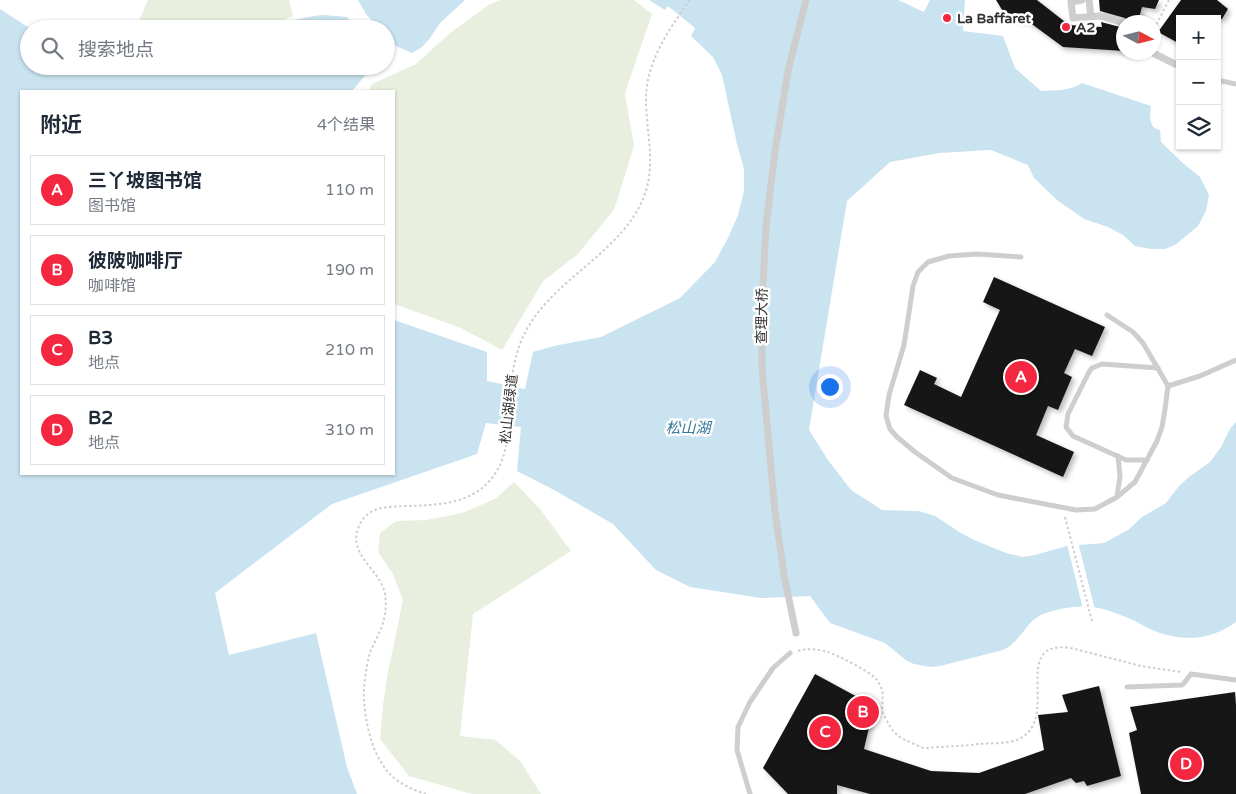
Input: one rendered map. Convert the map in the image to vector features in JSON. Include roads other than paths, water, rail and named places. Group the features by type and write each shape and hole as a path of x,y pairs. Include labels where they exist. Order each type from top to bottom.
{"street":[{"name":"查理大桥","path":"796,634 784,575 774,504 762,368 762,303 766,227 775,151 788,71 806,0"},
{"path":"1082,0 1070,2 1073,18 1100,16 1116,21"},
{"path":"1089,0 1091,17"},
{"path":"1161,57 1176,64"}],"lane":[{"path":"1221,81 1236,84"},
{"path":"1021,257 977,254 949,256 928,262 918,272 913,286 904,345 889,395 886,416 890,429 897,437 952,478 998,495 1076,510 1095,509 1117,497 1135,482 1157,442 1162,428 1168,386 1143,343 1134,332 1108,315"},
{"path":"1168,386 1200,376 1236,360"},
{"path":"1147,460 1126,460 1073,436 1066,427 1068,414 1092,368 1102,364 1158,368"},
{"path":"1117,497 1120,476 1118,456"},
{"path":"750,794 736,750 738,727 750,702 773,668 790,653"},
{"path":"1127,687 1182,685 1191,674 1236,680"}],"water":[{"path":"358,0 465,0 440,23 422,47 412,53 395,45 395,20 372,20"},
{"name":"松山湖","path":"649,0 898,0 924,12 930,0 965,0 963,31 1003,36 1015,68 1041,91 1068,89 1082,83 1151,106 1151,121 1153,127 1160,130 1161,142 1200,177 1209,195 1206,211 1198,226 1175,245 1165,249 1135,246 1123,235 1108,227 1084,219 1057,200 1034,178 1028,165 991,150 939,153 890,162 847,201 809,430 828,460 851,490 882,510 919,511 935,516 974,540 1006,553 1023,557 1067,546 1104,543 1128,530 1142,517 1166,503 1179,486 1210,462 1236,422 1236,622 1216,633 1196,638 1185,638 1163,634 1126,617 1099,608 1066,608 1046,613 1035,619 1010,646 1003,650 940,666 931,667 914,664 907,661 885,643 830,623 810,596 761,598 690,587 656,570 613,524 517,471 521,427 486,423 477,454 332,504 215,593 229,655 316,633 347,767 357,794 0,794 0,9 20,22 20,75 365,75 353,90 20,90 20,475 395,475 395,320 487,352 487,381 525,389 533,352 601,337 680,298 715,262 728,238 738,215 744,191 744,169 722,75 713,57 691,36 695,28 668,6 665,10"},
{"path":"323,15 347,17 350,20 296,20"}],"place":[{"name":"La Baffaret","path":"947,18"},
{"name":"A2","path":"1066,27"},
{"name":"三丫坡图书馆","path":"1021,377"},
{"name":"彼陂咖啡厅","path":"863,712"},
{"name":"B3","path":"825,732"},
{"name":"B2","path":"1186,764"}]}
